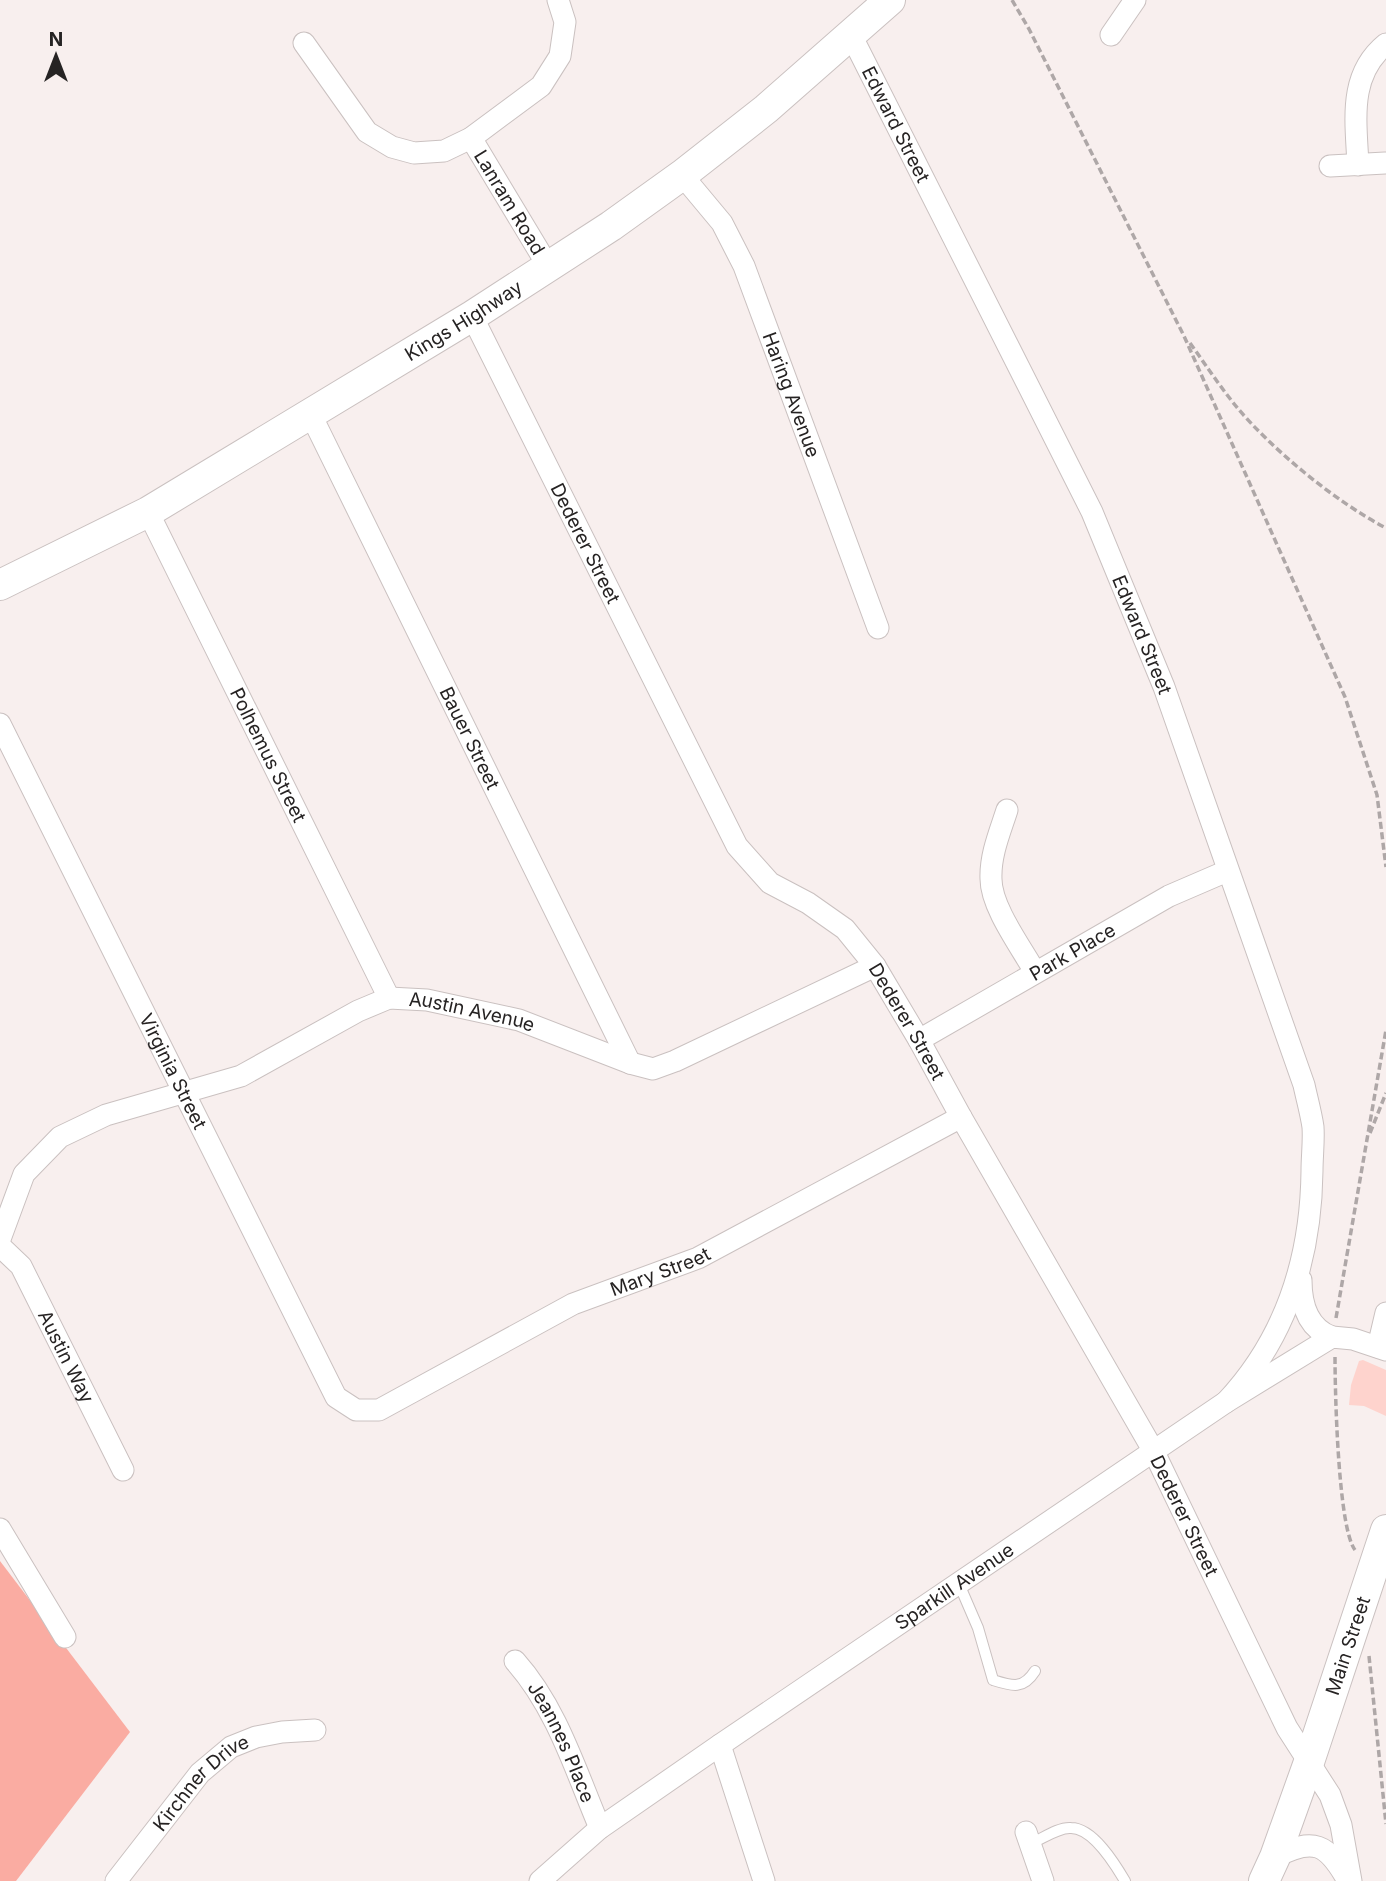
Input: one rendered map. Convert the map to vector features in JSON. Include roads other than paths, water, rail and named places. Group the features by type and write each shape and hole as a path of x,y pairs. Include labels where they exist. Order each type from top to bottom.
{"street":[{"path":"304,43 367,132 392,147 414,153 444,150 471,138 541,86 560,56 565,22 558,0"},
{"name":"Kings Highway","path":"0,584 148,512 472,316 611,226 682,176 766,109 890,0"},
{"path":"1111,35 1136,0"},
{"name":"Edward Street","path":"851,35 1092,512 1164,687 1304,1085 1313,1128 1312,1197 1300,1271"},
{"path":"1358,164 1358,85 1368,63 1386,44"},
{"name":"Lanram Road","path":"471,138 548,267"},
{"path":"1330,166 1385,163"},
{"name":"Haring Avenue","path":"682,176 722,223 744,266 878,628"},
{"name":"Dederer Street","path":"472,316 737,846 770,883 808,903 845,929 875,966 1153,1450 1287,1728 1330,1795 1341,1825 1350,1881"},
{"name":"Bauer Street","path":"311,415 631,1063"},
{"name":"Polhemus Street","path":"148,512 389,999"},
{"name":"Virginia Street","path":"0,723 336,1397 356,1410"},
{"path":"1007,810 994,849 990,881 998,907 1035,972"},
{"name":"Park Place","path":"919,1040 1169,896 1227,871"},
{"name":"Austin Avenue","path":"0,1238 24,1174 60,1137 106,1115 241,1076 358,1011 389,999 427,1000 519,1020 653,1069 875,966"},
{"name":"Mary Street","path":"356,1410 379,1410 573,1304 698,1258 961,1117"},
{"name":"Austin Way","path":"0,1246 21,1266 124,1470"},
{"path":"1300,1271 1305,1313 1316,1327 1334,1337 1353,1339 1382,1348 1386,1313"},
{"path":"1226,1402 1251,1373 1268,1347 1289,1305 1300,1271"},
{"name":"Sparkill Avenue","path":"540,1881 600,1828 720,1745 1153,1450 1334,1337"},
{"path":"0,1529 65,1637"},
{"name":"Main Street","path":"1270,1869 1378,1588 1386,1530"},
{"name":"Jeannes Place","path":"515,1661 545,1700 600,1828"},
{"name":"Kirchner Drive","path":"116,1881 200,1773 231,1747 256,1737 315,1730"},
{"path":"720,1745 764,1881"},
{"path":"1028,1838 1043,1881"},
{"path":"1270,1869 1298,1845 1319,1847 1335,1858 1350,1881"}],"lane":[{"path":"959,1584 978,1628 993,1680 1017,1686 1029,1681 1035,1671"},
{"path":"1028,1838 1069,1827 1083,1830 1103,1849 1125,1881"}]}
